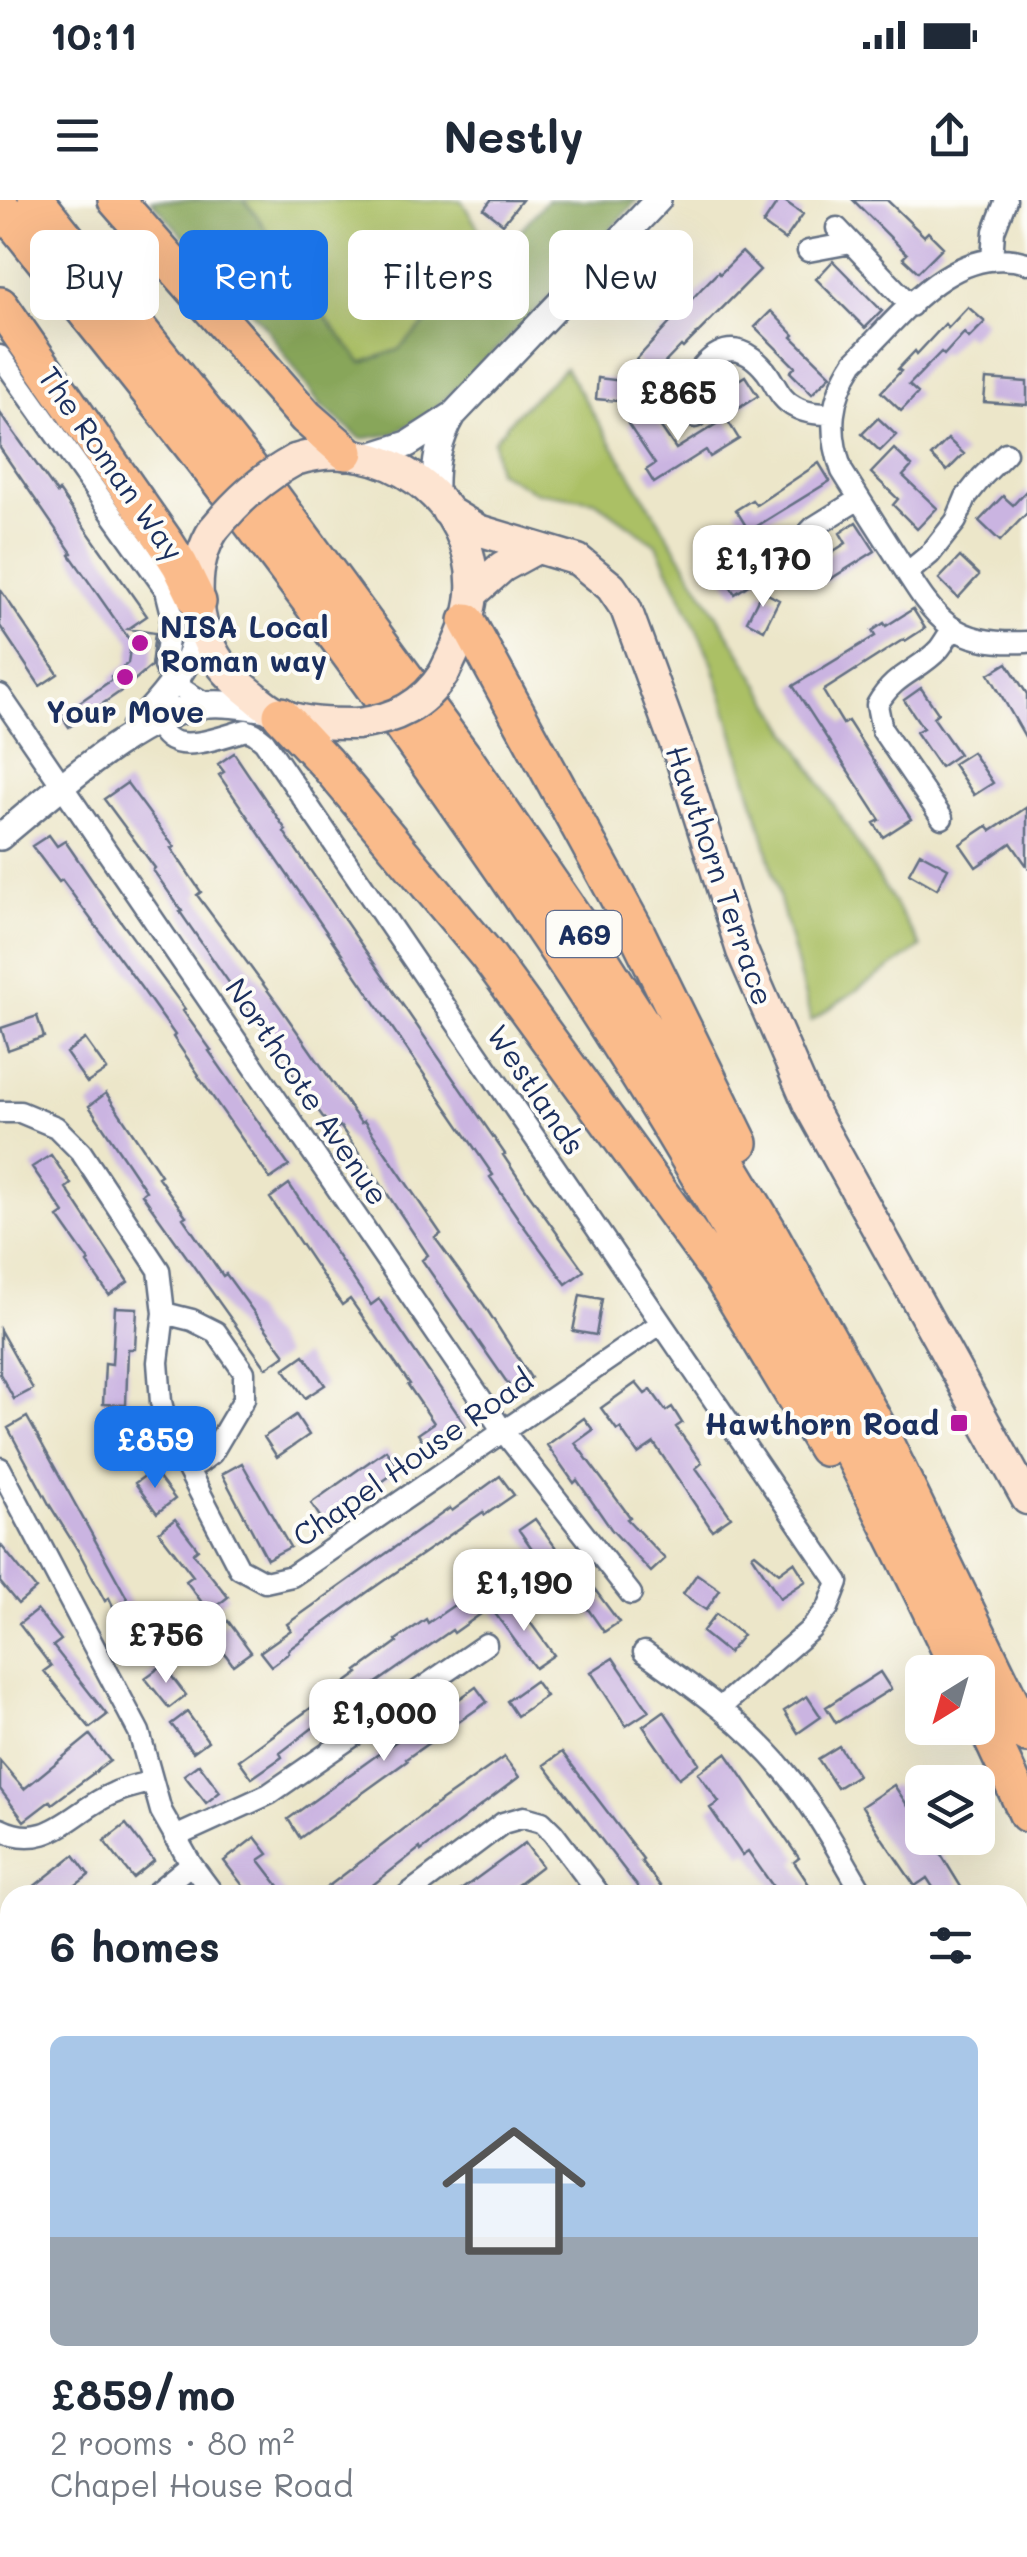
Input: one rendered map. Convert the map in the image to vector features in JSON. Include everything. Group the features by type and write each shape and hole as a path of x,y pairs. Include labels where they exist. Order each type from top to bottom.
{"highway":[{"name":"A69","path":"36,200 272,496 466,760 578,923 681,1085 876,1424 1027,1735"},
{"path":"116,200 306,417 328,439 357,454"},
{"name":"A69","path":"0,205 251,522 440,779 552,942 654,1102 749,1264 848,1442 952,1655"},
{"path":"0,305 166,543 200,607"},
{"path":"469,607 636,931 876,1424"},
{"path":"276,712 326,763 487,955 723,1279 951,1655"},
{"path":"995,1745 1027,1814"}],"main road":[{"path":"469,607 466,549 441,503 404,470 357,454 326,452 295,460 263,479 214,529 200,565 200,607 209,642 230,675 276,712 305,722 358,724 404,712 428,695 444,673 469,607 502,567 535,549"},
{"name":"Hawthorn Terrace","path":"441,503 478,530 578,560 610,587 626,609 682,762 742,952 809,1104 1027,1499"}],"street":[{"path":"357,454 392,451 453,415 658,200"},
{"path":"992,260 994,230 1006,200"},
{"path":"808,251 844,236 912,306"},
{"path":"1027,263 992,260 968,264 945,275 854,362 843,378 834,414 834,449 842,472 931,612 971,638 1000,644 1027,642"},
{"path":"684,396 712,355 726,350 760,364 784,400 796,408 834,414"},
{"name":"The Roman Way","path":"0,356 166,590 172,614 164,666 172,681"},
{"path":"655,398 684,396"},
{"path":"684,396 695,417"},
{"path":"441,503 436,457 453,415"},
{"path":"906,573 930,554 956,521 966,497 1006,453"},
{"path":"780,562 814,527 859,499"},
{"path":"1,837 151,718 189,657 200,607"},
{"path":"942,818 882,730 877,705 902,675 936,652 953,628"},
{"path":"172,681 207,704"},
{"name":"Northcote Avenue","path":"0,695 504,1431 632,1594"},
{"path":"151,718 207,704 276,712"},
{"name":"Westlands","path":"151,718 166,736 183,744 246,730 264,741 838,1582 828,1608 811,1629 720,1707"},
{"name":"Chapel House Road","path":"0,1112 20,1112 56,1127 81,1152 159,1270 164,1313 158,1362 161,1402 169,1432 240,1568 265,1582 292,1576 660,1324"},
{"path":"164,1313 192,1320 216,1332 244,1372 244,1399 212,1453 199,1463 186,1465"},
{"path":"0,1468 139,1732 161,1812 207,1885"},
{"path":"175,1838 269,1794 486,1644"},
{"path":"644,1652 720,1707 784,1771 858,1885"},
{"path":"0,1828 16,1836 43,1836 113,1793 152,1781"},
{"path":"420,1885 503,1823 524,1816 542,1822 553,1833 592,1885"},
{"path":"165,1885 191,1864"}],"green space":[{"path":"151,200 244,200 266,230 179,230"},
{"path":"244,200 461,200 479,230 348,230 348,320 430,320 398,350 361,363 327,320 328,230 266,230"},
{"path":"547,200 637,200 610,230 549,230 549,297 529,318 529,230 520,230"},
{"path":"259,320 327,320 362,363 398,350 430,320 527,320 431,413 393,434 361,439 320,405"},
{"path":"565,368 921,947 811,1021 764,837 712,662 657,545 595,501 536,492 497,471 494,441 517,413"}],"building":[{"path":"491,200 522,200 503,224 484,209"},
{"path":"779,200 803,214 785,240 763,224"},
{"path":"853,200 887,200 924,236 928,232 943,247 918,272 903,258 907,254"},
{"path":"742,252 760,270 652,376 636,360 673,320 693,320 693,298"},
{"path":"833,261 882,311 865,328 816,279"},
{"path":"968,307 985,322 969,338 964,333 944,355 941,352 909,385 918,393 901,411 881,392 915,351 917,354 945,324 948,328"},
{"path":"771,311 831,375 812,394 790,372 795,367 755,327"},
{"path":"745,376 758,396 734,411 721,391"},
{"path":"598,378 631,382 629,402 596,399"},
{"path":"986,379 1027,382 1027,405 984,402"},
{"path":"650,411 676,449 726,418 739,439 710,457 706,450 654,483 646,470 655,464 628,424"},
{"path":"0,413 147,616 128,629 155,633 151,666 69,727 61,715 113,679 128,663 131,642 0,448"},
{"path":"878,418 896,435 880,451 862,434"},
{"path":"948,439 964,454 947,471 931,456"},
{"path":"894,449 912,466 903,476 937,508 917,529 893,505 898,499 871,473"},
{"path":"819,463 830,481 749,531 736,510 752,500 756,505"},
{"path":"1027,490 1027,513 1000,541 979,521 1003,496 1013,505"},
{"path":"856,522 875,551 824,583 812,565 846,543 840,533"},
{"path":"710,525 737,531 730,562 703,556"},
{"path":"960,557 979,575 958,598 939,579"},
{"path":"750,564 759,578 735,594 725,579"},
{"path":"0,589 58,674 40,686 0,626"},
{"path":"762,591 779,600 764,630 747,621"},
{"path":"913,609 925,628 823,691 843,724 848,721 911,819 883,837 874,823 880,820 793,686 875,636 872,631 884,623 886,626"},
{"path":"1007,663 1027,694 1027,740 989,674"},
{"path":"921,688 938,713 933,717 959,754 940,767 916,732 923,728 904,700"},
{"path":"972,752 993,783 974,795 953,764"},
{"path":"234,753 584,1271 566,1284 219,775 224,772 218,764"},
{"path":"127,783 174,847 171,848 201,892 197,895 361,1123 364,1121 441,1234 435,1238 531,1378 513,1391 422,1260 428,1255 374,1174 340,1126 333,1131 104,799"},
{"path":"1027,807 1027,866 1011,843 976,867 960,844 987,826 991,831"},
{"path":"49,835 57,846 65,841 185,1009 209,1051 289,1166 270,1179 140,986 32,846"},
{"path":"920,853 948,868 937,889 909,873"},
{"path":"37,1016 44,1037 8,1050 1,1028"},
{"path":"85,1039 107,1070 87,1083 66,1053"},
{"path":"106,1093 161,1175 158,1177 186,1216 183,1218 285,1355 266,1368 142,1194 146,1191 89,1106"},
{"path":"51,1155 71,1184 66,1188 128,1282 109,1295 58,1217 64,1213 32,1167"},
{"path":"289,1184 371,1305 379,1299 466,1426 430,1451 418,1434 434,1423 410,1384 350,1299 342,1305 270,1198"},
{"path":"580,1295 602,1299 596,1335 573,1331"},
{"path":"115,1307 137,1308 135,1349 128,1349 126,1405 103,1404 105,1363 112,1364"},
{"path":"0,1330 33,1389 14,1399 0,1374"},
{"path":"304,1355 325,1385 305,1398 284,1369"},
{"path":"636,1383 645,1394 651,1390 666,1411 672,1407 682,1423 676,1427 702,1463 696,1468 731,1517 712,1530 654,1443 638,1454 601,1408"},
{"path":"127,1413 153,1446 135,1460 110,1426"},
{"path":"296,1415 309,1435 277,1457 264,1437"},
{"path":"27,1417 152,1639 133,1648 109,1598 105,1601 49,1504 8,1428"},
{"path":"584,1418 593,1430 575,1443 630,1517 627,1519 665,1559 651,1572 611,1529 547,1445"},
{"path":"386,1450 400,1469 324,1523 311,1503"},
{"path":"242,1463 290,1547 267,1559 222,1474"},
{"path":"153,1470 175,1499 157,1513 135,1483"},
{"path":"500,1476 514,1495 369,1591 271,1666 260,1652 291,1630 287,1624"},
{"path":"175,1519 198,1549 193,1553 228,1597 209,1612 186,1581 193,1576 159,1532"},
{"path":"535,1519 564,1559 569,1555 619,1622 604,1632 545,1557 540,1560 519,1530"},
{"path":"0,1544 36,1589 18,1604 0,1582"},
{"path":"755,1553 779,1573 794,1562 806,1581 780,1598 752,1555"},
{"path":"697,1574 720,1590 706,1610 683,1594"},
{"path":"472,1593 485,1611 319,1723 252,1778 239,1760 359,1673 396,1640"},
{"path":"513,1599 554,1655 535,1668 494,1612"},
{"path":"37,1610 61,1640 53,1646 107,1715 90,1728 44,1671 51,1666 19,1624"},
{"path":"716,1614 743,1635 728,1653 702,1632"},
{"path":"228,1621 251,1652 233,1665 210,1633"},
{"path":"613,1658 649,1711 626,1726 591,1672"},
{"path":"163,1665 186,1695 169,1708 145,1678"},
{"path":"880,1672 891,1689 836,1723 826,1707"},
{"path":"535,1681 546,1696 517,1716 507,1701"},
{"path":"476,1687 487,1702 300,1838 288,1819"},
{"path":"807,1696 821,1717 798,1733 784,1711"},
{"path":"664,1711 699,1763 679,1778 643,1726"},
{"path":"187,1712 208,1741 193,1752 171,1724"},
{"path":"90,1735 110,1761 24,1821 0,1789 0,1761 24,1789"},
{"path":"839,1746 858,1775 837,1788 818,1759"},
{"path":"562,1752 659,1885 636,1885 544,1765"},
{"path":"726,1753 799,1858 794,1862 809,1885 772,1885 748,1851 742,1855 710,1808 719,1802 698,1773"},
{"path":"504,1757 519,1777 373,1885 330,1885"},
{"path":"199,1764 220,1792 206,1803 184,1775"},
{"path":"894,1785 905,1802 905,1855 941,1855 960,1885 932,1885 927,1878 914,1885 862,1806"},
{"path":"126,1824 154,1861 133,1878 104,1841"},
{"path":"255,1837 268,1854 259,1860 278,1885 242,1885 224,1861"},
{"path":"525,1843 542,1866 517,1885 468,1885"},
{"path":"74,1855 89,1875 76,1885 36,1885"}],"place":[{"name":"NISA Local Roman way","path":"140,643"},
{"name":"Your Move","path":"125,677"},
{"name":"Hawthorn Road","path":"959,1423"}]}
